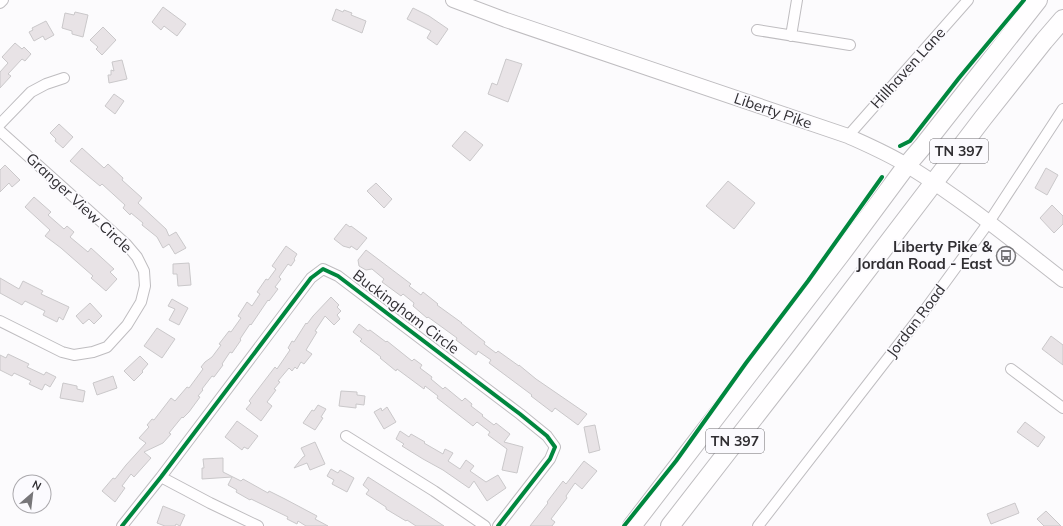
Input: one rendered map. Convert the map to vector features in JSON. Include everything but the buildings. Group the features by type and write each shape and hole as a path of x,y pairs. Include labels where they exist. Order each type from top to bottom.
{"highway":[{"name":"TN 397","path":"632,526 837,260 906,165 1038,0"},
{"name":"TN 397","path":"670,526 1007,87 1063,19"}],"street":[{"path":"0,3 3,0"},
{"name":"Liberty Pike","path":"453,0 506,20 848,136 875,148 934,183 989,222 1063,280"},
{"path":"791,36 797,0"},
{"name":"Hillhaven Lane","path":"848,136 968,0"},
{"path":"757,30 850,45"},
{"path":"0,124 32,92 46,84 64,78"},
{"name":"Jordan Road","path":"758,526 919,318 989,222 1063,109"},
{"name":"Granger View Circle","path":"0,131 126,244 137,257 144,271 146,286 141,302 127,325 107,347 93,352 74,356 62,352 0,321"},
{"name":"Buckingham Circle","path":"122,526 161,477 311,278 323,269 338,276 520,414 547,436 555,447 550,459 498,526"},
{"path":"1011,369 1063,408"},
{"path":"346,436 434,491 484,526"},
{"path":"161,477 258,526"}],"cycle path":[{"path":"900,146 910,141 959,78 1024,0"},
{"path":"624,526 676,461 882,177"},
{"path":"122,526 161,477 311,278 323,269 338,276 520,414 547,436 555,447 550,459 498,526"}],"place":[{"name":"Liberty Pike & Jordan Road - East","path":"1006,256"}]}
